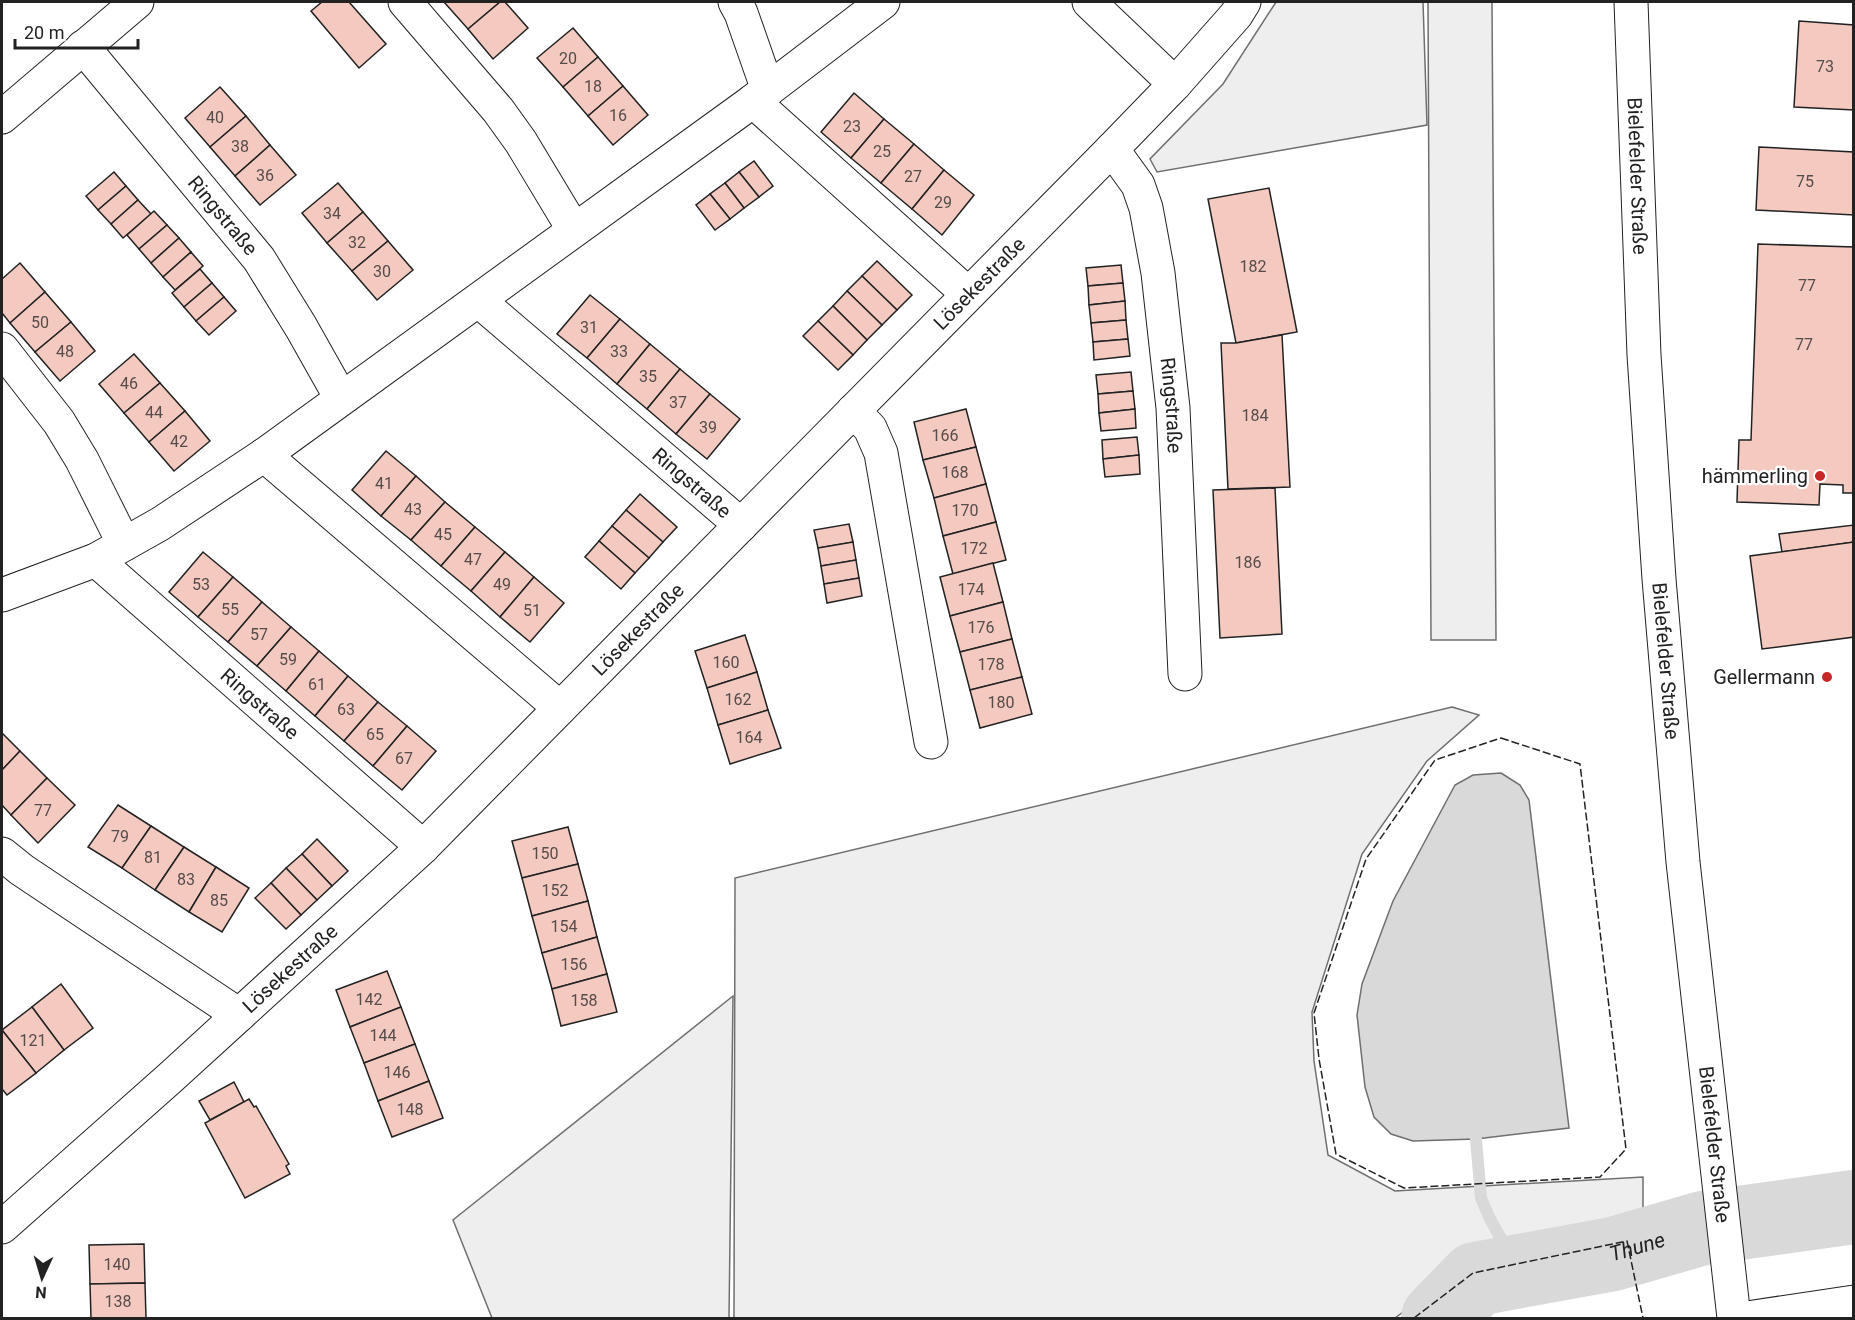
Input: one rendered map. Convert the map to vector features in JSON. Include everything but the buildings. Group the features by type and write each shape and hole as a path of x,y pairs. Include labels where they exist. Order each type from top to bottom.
{"street":[{"path":"2,117 137,2"},
{"path":"405,2 498,110 521,142 573,230"},
{"path":"735,2 741,14 760,96 968,294"},
{"path":"2,595 38,583 110,552 160,524 264,455 760,96 883,2"},
{"path":"1089,2 1175,84"},
{"name":"Lösekestraße","path":"2,1227 170,1078 423,847 1112,149 1175,84 1236,15 1244,2"},
{"name":"Bielefelder Straße","path":"1631,2 1644,344 1659,579 1683,862 1734,1318"},
{"name":"Ringstraße","path":"83,47 259,259 341,398"},
{"name":"Ringstraße","path":"1112,149 1138,185 1146,208 1158,273 1173,408 1185,674"},
{"name":"Ringstraße","path":"479,301 741,525"},
{"name":"Ringstraße","path":"2,349 58,422 82,460 110,552 423,847"},
{"path":"853,411 870,428 881,453 931,742"},
{"path":"264,455 560,708"},
{"path":"2,854 22,870 239,1015"},
{"path":"1747,1318 1854,1302"}],"shaded area":[{"path":"1276,2 1423,2 1427,125 1157,172 1150,159 1223,84"},
{"path":"1428,2 1492,2 1496,640 1431,640"},
{"path":"1452,707 1479,715 1427,761 1362,854 1312,1012 1314,1061 1328,1155 1395,1191 1643,1177 1643,1213 1466,1265 1395,1318 734,1318 735,878"},
{"path":"1501,773 1520,785 1529,800 1569,1128 1476,1139 1413,1141 1391,1134 1374,1117 1365,1087 1357,1015 1362,984 1393,901 1455,785 1473,775"},
{"path":"733,996 729,1318 492,1318 453,1220"}],"waterway":[{"path":"1476,1139 1481,1198 1519,1271"},
{"name":"Thune","path":"1438,1318 1476,1279 1613,1254 1703,1228 1854,1207"}],"fence":[{"path":"1501,738 1580,764 1626,1149 1600,1177 1404,1188 1336,1154 1319,1059 1314,1013 1366,859 1435,760 1501,738"},
{"path":"1414,1318 1473,1273 1627,1241 1643,1318"}],"place":[{"name":"hämmerling","path":"1820,476"},
{"name":"Gellermann","path":"1827,677"}]}
